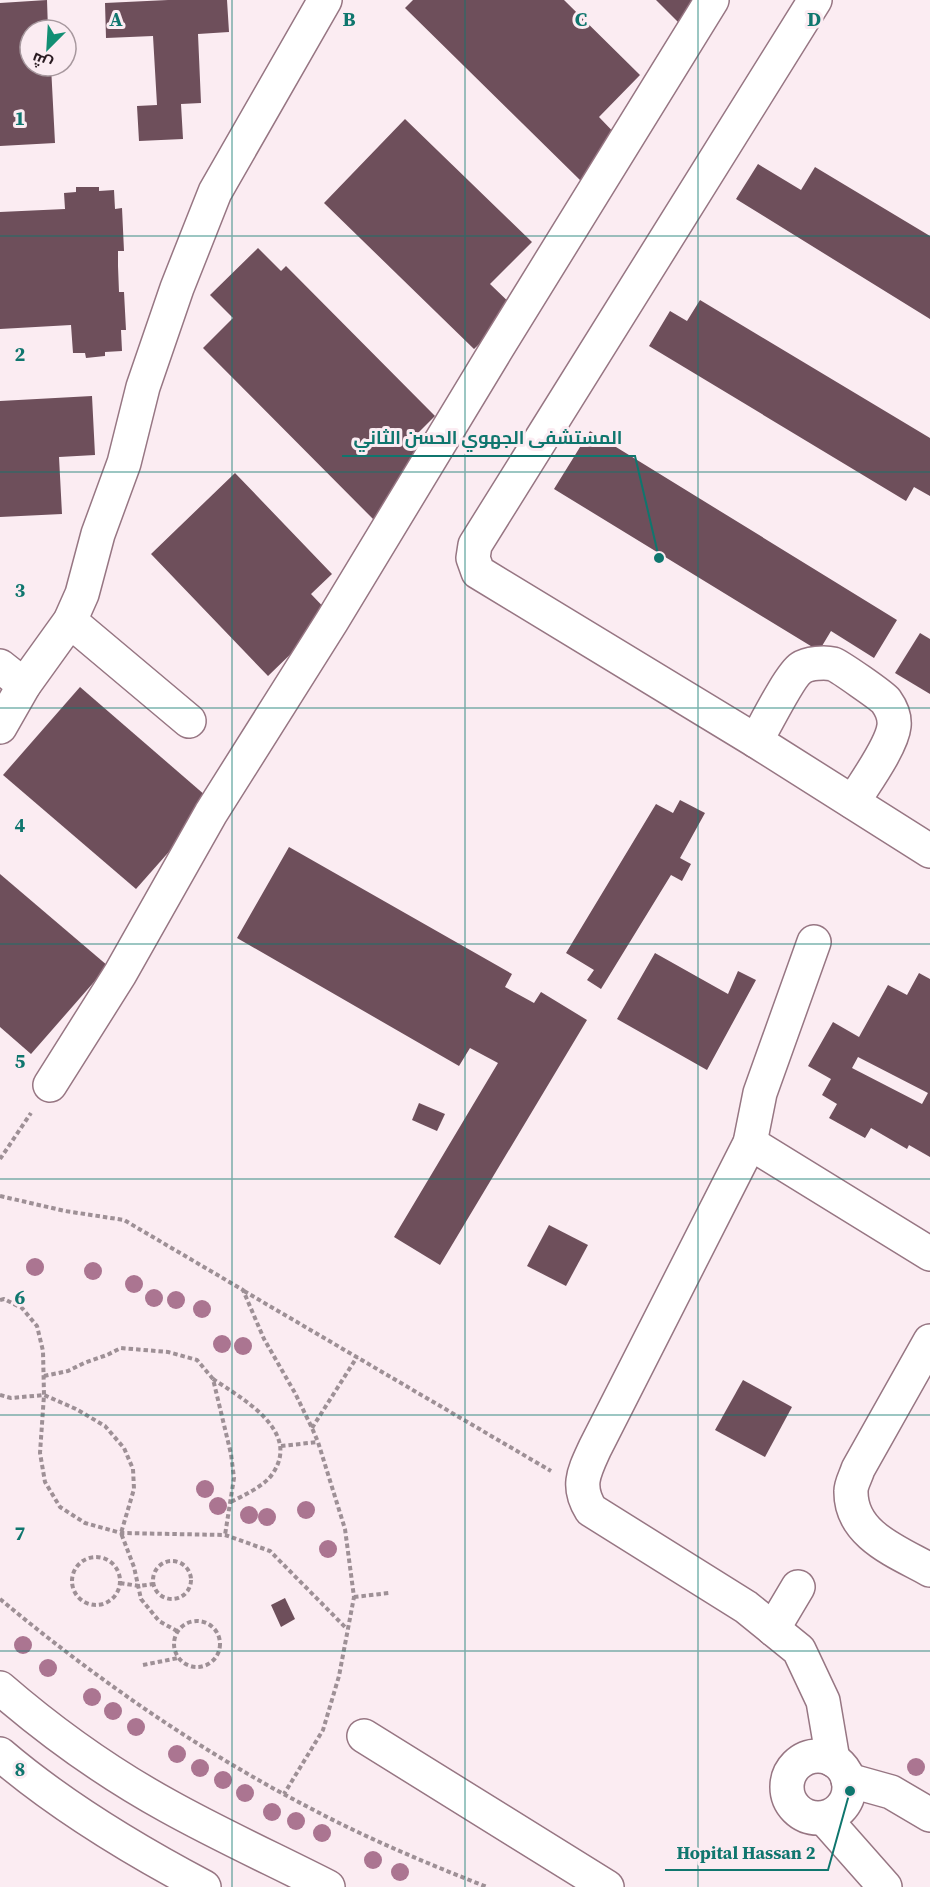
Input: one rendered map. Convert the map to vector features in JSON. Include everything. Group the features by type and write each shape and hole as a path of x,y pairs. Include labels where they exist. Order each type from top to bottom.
{"main road":[{"path":"0,727 12,676 70,621 82,594 98,534 124,463 143,387 177,288 214,192 325,0"},
{"path":"50,1085 120,974 211,813 332,621 712,0"},
{"path":"815,0 475,544 473,558 478,572 756,741 930,851"},
{"path":"70,621 189,721"},
{"path":"756,741 787,686 801,668 812,664 833,664 885,699 892,713 894,725 886,747 853,802"},
{"path":"814,942 760,1093 750,1143 595,1448 585,1470 582,1489 585,1501 591,1510 746,1606 799,1650 823,1701 840,1770 849,1788 844,1804 832,1815 824,1818 807,1816 793,1806 789,1799 787,1782 789,1774 801,1761 817,1756 840,1770 891,1792 930,1815"},
{"path":"750,1143 930,1254"},
{"path":"930,1341 922,1374 858,1469 851,1489 856,1516 872,1537 930,1570"},
{"path":"772,1629 798,1587"},
{"path":"0,1688 32,1716 76,1749 168,1806 328,1887"},
{"path":"364,1736 607,1887"},
{"path":"0,1754 95,1824 204,1887"},
{"path":"824,1818 885,1887"}],"path":[{"path":"0,1159 50,1085"},
{"path":"0,1196 124,1220 582,1489"},
{"path":"243,1290 264,1339 295,1393 318,1442 345,1529 354,1597 339,1676 323,1730 284,1794"},
{"path":"0,1300 4,1299 22,1308 37,1326 43,1351 44,1376 40,1453 45,1482 60,1507 85,1523 121,1533 225,1534 270,1551 348,1629"},
{"path":"44,1376 68,1371 121,1348 168,1352 197,1360 213,1379 262,1414 273,1428 282,1446 273,1475 231,1503"},
{"path":"312,1428 357,1357"},
{"path":"213,1379 231,1454 234,1478 225,1534"},
{"path":"0,1395 11,1398 44,1395 76,1409 105,1426 124,1448 133,1469 134,1489 121,1533 134,1567 141,1599 159,1621 177,1631"},
{"path":"282,1446 318,1442"},
{"path":"96,1557 106,1559 114,1565 119,1574 120,1583 117,1593 110,1600 101,1604 91,1604 82,1600 72,1583 78,1565 86,1559 96,1557"},
{"path":"175,1561 189,1572 191,1580 189,1589 183,1596 174,1599 165,1598 157,1592 154,1584 154,1575 158,1567 166,1562 175,1561"},
{"path":"120,1583 139,1586 154,1584"},
{"path":"354,1597 389,1593"},
{"path":"0,1599 98,1675 176,1731 248,1775 374,1840 487,1887"},
{"path":"200,1620 213,1625 220,1637 220,1650 214,1661 201,1668 188,1666 178,1658 173,1645 177,1631 187,1623 200,1620"},
{"path":"143,1665 178,1658"}],"building":[{"path":"47,0 48,18 18,18 18,78 52,78 55,143 0,146 0,3"},
{"path":"227,0 229,32 198,34 201,103 181,104 183,139 139,141 137,106 157,105 153,36 106,38 105,3"},
{"path":"413,0 564,0 640,75 599,117 622,141 581,181 405,8"},
{"path":"656,0 702,0 679,23"},
{"path":"405,119 532,242 490,284 516,309 474,349 324,203"},
{"path":"758,164 801,190 815,167 930,236 930,319 736,199"},
{"path":"76,187 99,187 99,191 114,190 115,209 122,208 124,251 118,251 118,266 119,292 124,292 126,330 121,330 122,351 105,352 105,356 86,358 85,353 73,353 71,325 0,329 0,212 65,209 64,193 76,192"},
{"path":"258,248 281,271 286,266 435,416 411,440 427,456 376,522 203,348 233,318 210,295"},
{"path":"700,300 930,438 930,496 914,487 906,501 649,346 670,311 687,321"},
{"path":"92,396 95,455 59,457 62,514 0,517 0,401"},
{"path":"590,431 897,620 874,658 831,631 819,651 554,489"},
{"path":"235,473 332,574 311,594 331,615 268,676 151,554"},
{"path":"920,633 930,639 930,694 895,673"},
{"path":"80,687 213,802 136,889 3,775"},
{"path":"680,800 705,813 680,858 691,864 682,881 671,875 601,989 587,980 594,970 566,953 656,804 673,813"},
{"path":"289,847 512,974 505,987 534,1003 541,992 587,1020 440,1265 394,1237 498,1063 470,1048 459,1066 237,938"},
{"path":"0,874 108,966 31,1054 0,1027"},
{"path":"655,953 728,994 738,971 756,980 707,1070 617,1019"},
{"path":"919,973 930,979 930,1157 909,1145 907,1149 871,1128 865,1138 829,1118 837,1104 822,1095 831,1079 808,1066 833,1022 859,1037 888,985 907,995","holes":["858,1057 928,1093 922,1104 852,1068"]},
{"path":"419,1103 445,1114 437,1131 412,1120"},
{"path":"549,1225 588,1245 566,1286 527,1266"},
{"path":"743,1380 792,1407 765,1457 715,1430"},
{"path":"285,1598 295,1619 281,1627 271,1605"}],"place":[{"name":"المستشفى الجهوي الحسن الثاني","path":"659,558"},
{"name":"Hopital Hassan 2","path":"850,1791"}]}
